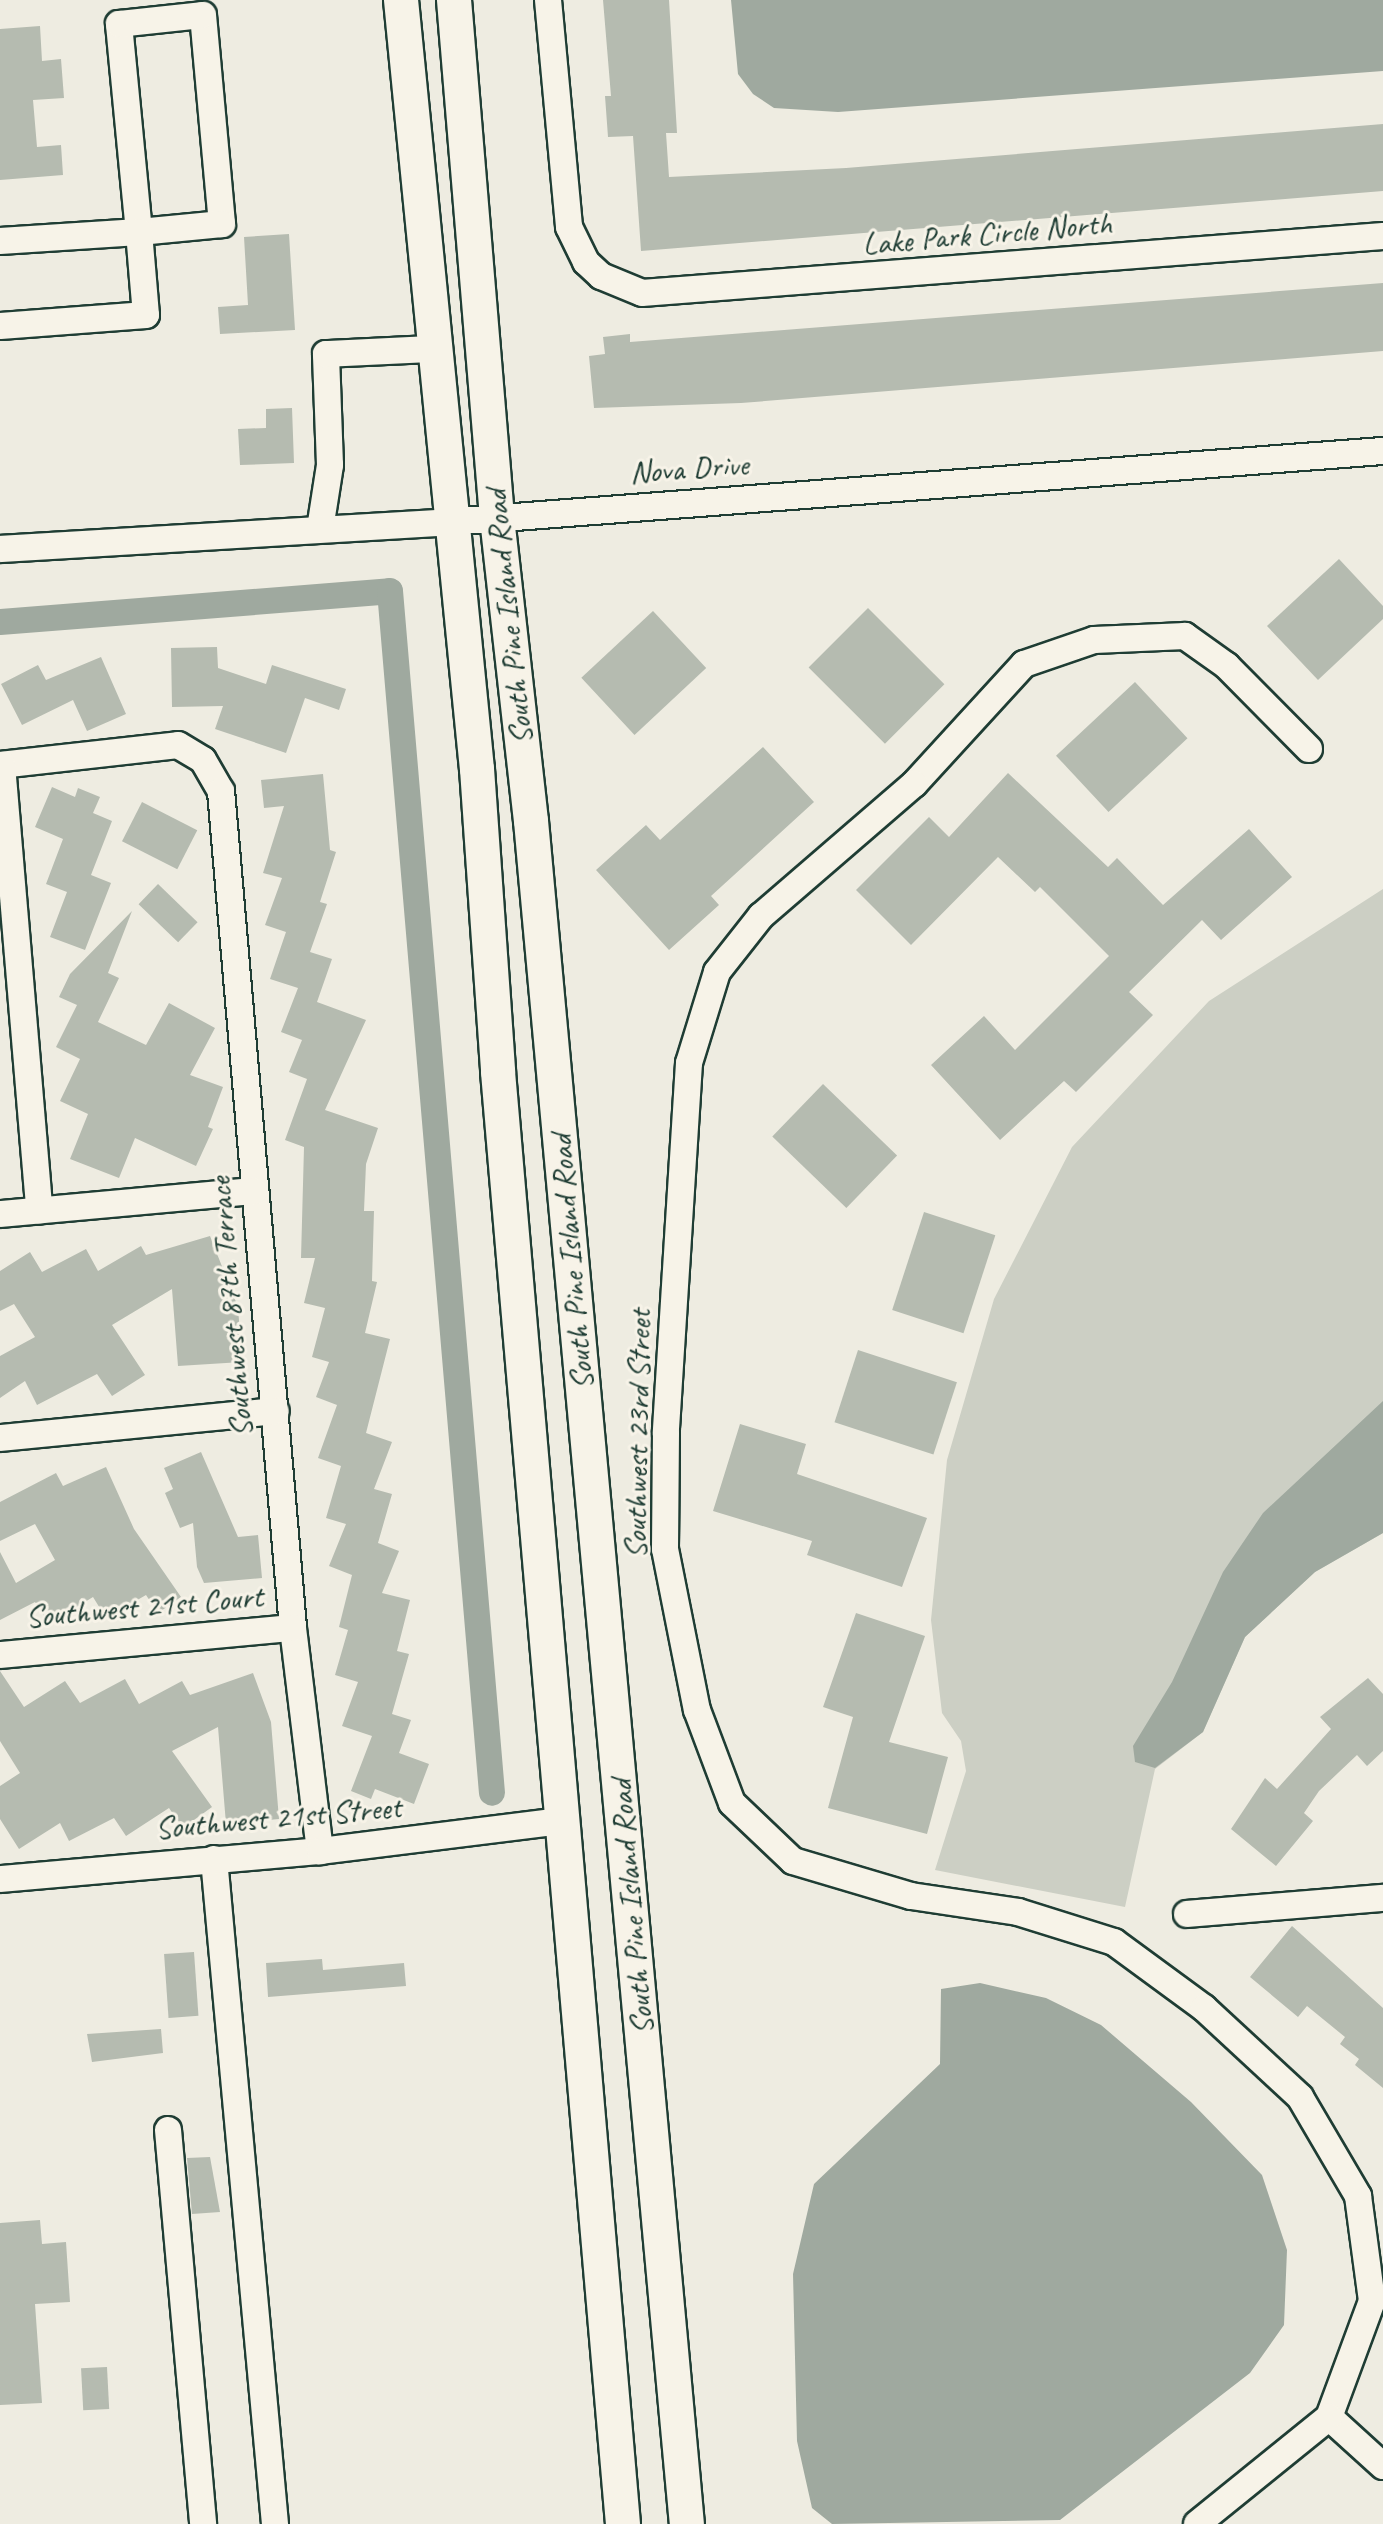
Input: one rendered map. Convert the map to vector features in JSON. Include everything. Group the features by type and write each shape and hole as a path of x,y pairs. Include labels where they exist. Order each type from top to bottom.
{"main road":[{"name":"South Pine Island Road","path":"401,0 449,522 477,769 562,1821 623,2524"},
{"name":"South Pine Island Road","path":"454,0 497,518 531,821 687,2524"}],"street":[{"name":"Lake Park Circle North","path":"548,0 569,227 586,262 601,276 621,287 661,294 1383,236"},
{"path":"0,241 139,232 222,224 203,15 119,24 139,232 146,315 0,326"},
{"path":"320,529 330,465 326,354 433,349"},
{"name":"Nova Drive","path":"0,549 449,522 1383,451"},
{"name":"Southwest 23rd Street","path":"1309,749 1227,666 1185,636 1094,640 1024,664 914,784 761,916 717,972 689,1063 666,1433 665,1549 697,1710 732,1803 793,1861 911,1896 1018,1912 1114,1942 1204,2008 1300,2097 1358,2196 1372,2301 1329,2417"},
{"name":"Southwest 87th Terrace","path":"1,765 178,745 203,760 221,791 293,1628 320,1851"},
{"path":"1,765 39,1210"},
{"path":"0,1214 254,1191"},
{"path":"0,1438 276,1411"},
{"name":"Southwest 21st Court","path":"0,1655 293,1628"},
{"name":"Southwest 21st Street","path":"0,1879 320,1851 562,1821"},
{"path":"214,1859 275,2524"},
{"path":"1187,1914 1383,1898"},
{"path":"168,2130 203,2524"},
{"path":"1197,2524 1329,2417 1383,2466"}],"shaded area":[{"path":"731,0 1383,0 1383,71 838,112 774,108 753,94 738,74"},
{"path":"1383,889 1383,1533 1315,1572 1245,1637 1203,1732 1155,1769 1125,1907 935,1870 966,1771 961,1741 942,1713 931,1620 947,1460 994,1299 1072,1147 1209,1001"},
{"path":"1383,1401 1383,1533 1315,1572 1245,1637 1203,1732 1155,1768 1135,1762 1133,1746 1172,1682 1223,1572 1263,1513"},
{"path":"980,1983 1046,1998 1101,2025 1191,2102 1262,2175 1287,2250 1284,2325 1250,2373 1060,2520 832,2524 812,2508 797,2441 793,2274 814,2184 940,2064 941,1989"}],"building":[{"path":"603,0 669,0 677,133 666,133 669,177 846,168 1383,124 1383,191 641,251 633,136 608,137 605,96 611,96"},
{"path":"40,26 42,61 61,59 64,98 33,100 37,147 61,145 63,175 0,180 0,29"},
{"path":"289,234 295,330 220,334 218,307 248,305 244,237"},
{"path":"1383,283 1383,351 741,403 594,408 589,356 605,354 603,337 630,334 630,342"},
{"path":"292,408 294,463 240,465 238,429 266,428 266,409"},
{"path":"1339,559 1383,606 1383,619 1318,680 1267,626"},
{"path":"868,608 944,684 885,744 809,667"},
{"path":"653,611 706,668 635,735 581,678"},
{"path":"217,647 218,668 266,684 272,665 346,689 339,710 305,698 286,753 215,729 223,706 172,707 171,648"},
{"path":"101,657 126,714 87,731 73,700 22,725 1,684 38,665 46,680"},
{"path":"1135,682 1188,738 1109,812 1056,756"},
{"path":"763,747 814,802 711,896 719,905 669,950 596,870 646,825 660,840"},
{"path":"1008,773 1108,867 1117,858 1163,905 1249,829 1292,877 1221,940 1202,920 1129,992 1153,1015 1076,1092 1064,1081 1000,1140 931,1065 984,1016 1015,1050 1109,956 1040,887 1035,892 998,857 911,945 856,890 929,817 949,837"},
{"path":"323,774 330,850 336,852 320,902 327,904 310,952 332,959 317,1002 366,1020 325,1110 378,1128 366,1164 364,1211 374,1211 372,1281 377,1282 365,1333 390,1339 366,1433 392,1442 374,1489 392,1494 378,1543 399,1551 382,1593 410,1600 397,1651 409,1654 392,1714 411,1720 399,1753 429,1764 414,1804 375,1789 371,1799 351,1791 372,1736 342,1726 358,1682 335,1675 348,1630 339,1627 352,1575 329,1566 346,1524 326,1518 341,1466 318,1458 337,1405 316,1397 329,1362 312,1357 325,1308 304,1303 315,1258 301,1258 304,1147 285,1140 307,1079 289,1072 302,1040 281,1032 298,988 270,979 286,932 265,925 282,878 263,873 284,806 264,808 261,780"},
{"path":"52,787 75,797 78,788 100,797 93,813 112,821 91,875 111,883 85,950 50,937 67,892 46,884 63,839 35,827"},
{"path":"142,802 197,830 177,869 122,841"},
{"path":"158,884 198,922 178,942 139,904"},
{"path":"132,911 108,973 119,978 98,1022 146,1045 169,1003 215,1028 190,1075 223,1087 208,1127 213,1129 196,1166 135,1138 119,1178 70,1159 88,1114 60,1101 80,1059 56,1047 77,1005 59,997 70,974"},
{"path":"823,1084 897,1156 846,1208 772,1137"},
{"path":"924,1212 995,1235 964,1333 892,1310"},
{"path":"210,1236 238,1307 242,1362 178,1366 172,1289 112,1325 145,1375 112,1396 97,1374 37,1405 25,1381 0,1398 0,1356 35,1337 14,1304 0,1311 0,1271 30,1252 42,1272 86,1249 98,1271 141,1246 146,1255"},
{"path":"858,1350 957,1382 933,1454 835,1422"},
{"path":"740,1424 806,1444 797,1474 927,1518 902,1587 807,1555 812,1541 713,1511"},
{"path":"201,1452 238,1537 258,1535 262,1578 204,1583 197,1567 193,1523 180,1528 165,1493 173,1489 164,1468"},
{"path":"106,1467 134,1529 181,1597 158,1613 146,1595 106,1618 93,1597 49,1624 35,1602 0,1620 0,1552 16,1583 55,1560 35,1524 0,1541 0,1502 56,1473 63,1486"},
{"path":"856,1613 925,1636 889,1742 948,1757 927,1834 828,1808 853,1717 823,1707"},
{"path":"0,1671 24,1707 65,1681 80,1703 125,1679 139,1704 182,1681 190,1695 253,1673 271,1722 279,1819 226,1824 218,1727 172,1751 212,1807 183,1828 169,1808 126,1836 114,1818 69,1841 60,1823 19,1849 0,1819 0,1786 20,1773 0,1741"},
{"path":"1368,1678 1383,1694 1383,1751 1367,1766 1357,1755 1319,1791 1304,1813 1313,1821 1276,1866 1231,1829 1265,1778 1277,1789 1331,1729 1320,1717"},
{"path":"1292,1926 1383,2008 1383,2088 1355,2065 1359,2059 1340,2044 1345,2037 1307,2006 1298,2017 1250,1977"},
{"path":"194,1952 198,2016 169,2018 164,1954"},
{"path":"322,1959 323,1970 404,1963 406,1986 268,1997 266,1963"},
{"path":"161,2029 163,2053 92,2062 87,2034"},
{"path":"210,2157 220,2212 192,2214 187,2158"},
{"path":"40,2220 42,2244 66,2242 70,2302 35,2304 42,2403 0,2405 0,2223"},
{"path":"107,2367 109,2409 83,2410 81,2368"}],"waterway":[{"path":"0,622 390,591 492,1793"}]}
